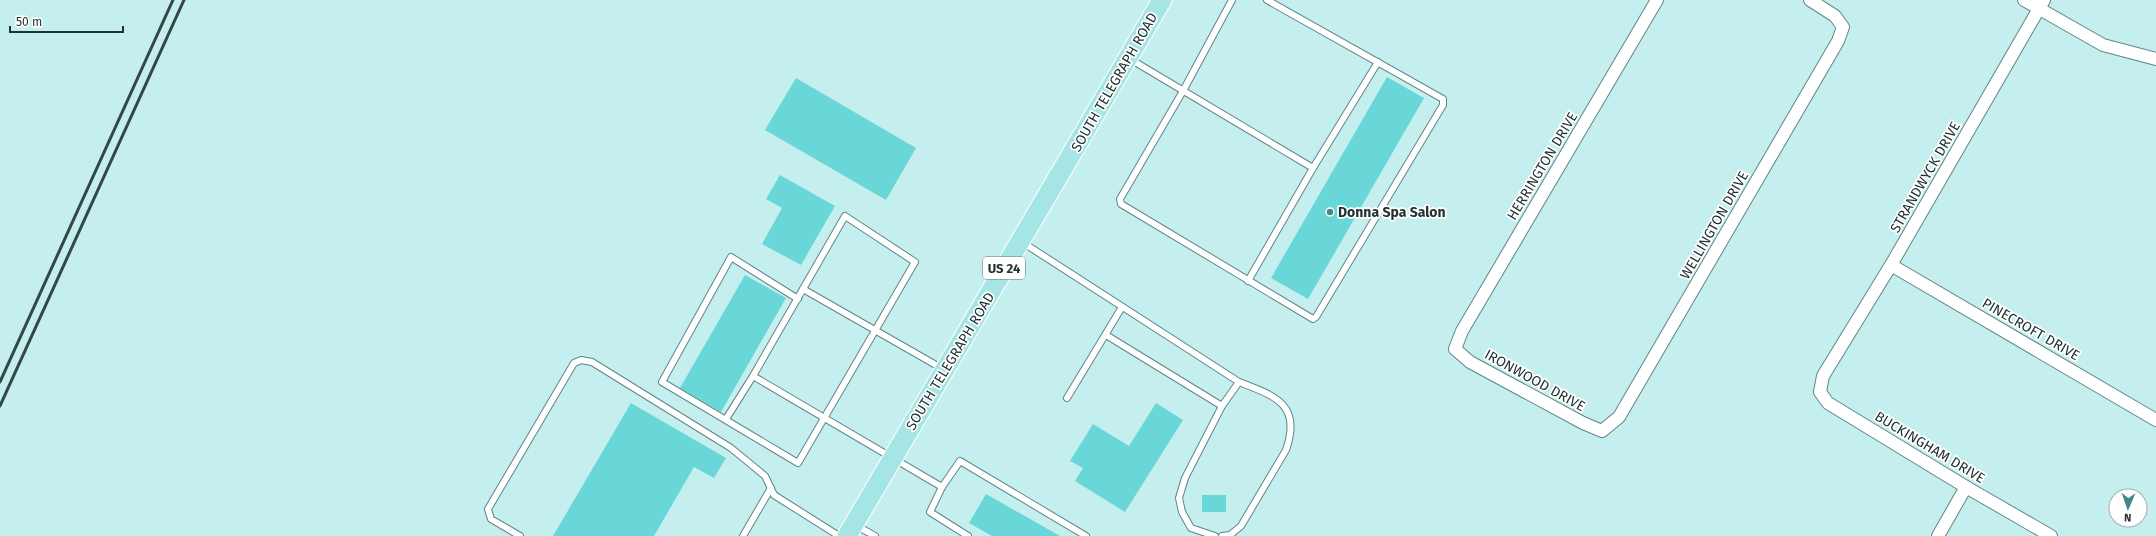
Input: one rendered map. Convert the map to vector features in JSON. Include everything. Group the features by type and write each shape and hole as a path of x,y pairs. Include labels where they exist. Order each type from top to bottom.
{"main road":[{"name":"SOUTH TELEGRAPH ROAD","path":"850,530 1162,0"}],"street":[{"name":"HERRINGTON DRIVE","path":"1455,349 1462,331 1657,0"},
{"name":"WELLINGTON DRIVE","path":"1602,431 1619,417 1838,41 1843,27 1835,16 1810,0"},
{"path":"2024,0 2042,4 2103,45 2156,59"},
{"name":"STRANDWYCK DRIVE","path":"1828,368 1891,265 2042,4"},
{"name":"PINECROFT DRIVE","path":"1891,265 2156,420"},
{"name":"IRONWOOD DRIVE","path":"1455,349 1470,362 1583,424 1602,431"},
{"name":"BUCKINGHAM DRIVE","path":"1828,368 1823,376 1820,392 1828,403 1966,487 2051,536"},
{"path":"1938,536 1966,487"}],"lane":[{"path":"1232,0 1183,90 1120,199 1121,204 1311,318 1316,317 1443,105 1443,99 1267,0"},
{"path":"1128,58 1313,168"},
{"path":"1248,281 1313,168 1378,62"},
{"path":"726,420 798,299 845,216 915,262 798,463 662,382 732,257 798,299"},
{"path":"1020,241 1239,382 1270,394 1283,403 1290,420 1290,437 1286,450 1241,526 1230,535 1222,536"},
{"path":"803,289 944,370"},
{"path":"1067,398 1122,307"},
{"path":"1106,334 1222,406"},
{"path":"520,536 491,519 488,509 574,363 582,360 592,362 731,448 765,476 774,495 839,536"},
{"path":"753,376 942,487"},
{"path":"1215,536 1191,528 1182,512 1179,498 1185,478 1222,406 1239,382"},
{"path":"968,536 931,514 930,510 942,487 958,462 963,461 1086,536"},
{"path":"743,536 771,488"},
{"path":"850,530 875,536"}],"building":[{"path":"1387,77 1424,98 1308,299 1271,278"},
{"path":"796,78 916,148 886,200 765,130"},
{"path":"780,175 835,206 801,265 762,244 782,208 766,199"},
{"path":"745,275 786,298 721,412 680,388"},
{"path":"631,403 726,458 714,478 694,467 654,536 553,536"},
{"path":"1156,403 1183,420 1125,512 1075,481 1083,468 1070,461 1093,424 1129,446"},
{"path":"986,494 1060,536 992,536 969,523"},
{"path":"1202,495 1226,495 1226,512 1202,512"}],"railway":[{"path":"0,382 173,0"},
{"path":"0,406 184,0"}],"place":[{"name":"Donna Spa Salon","path":"1330,212"}]}
